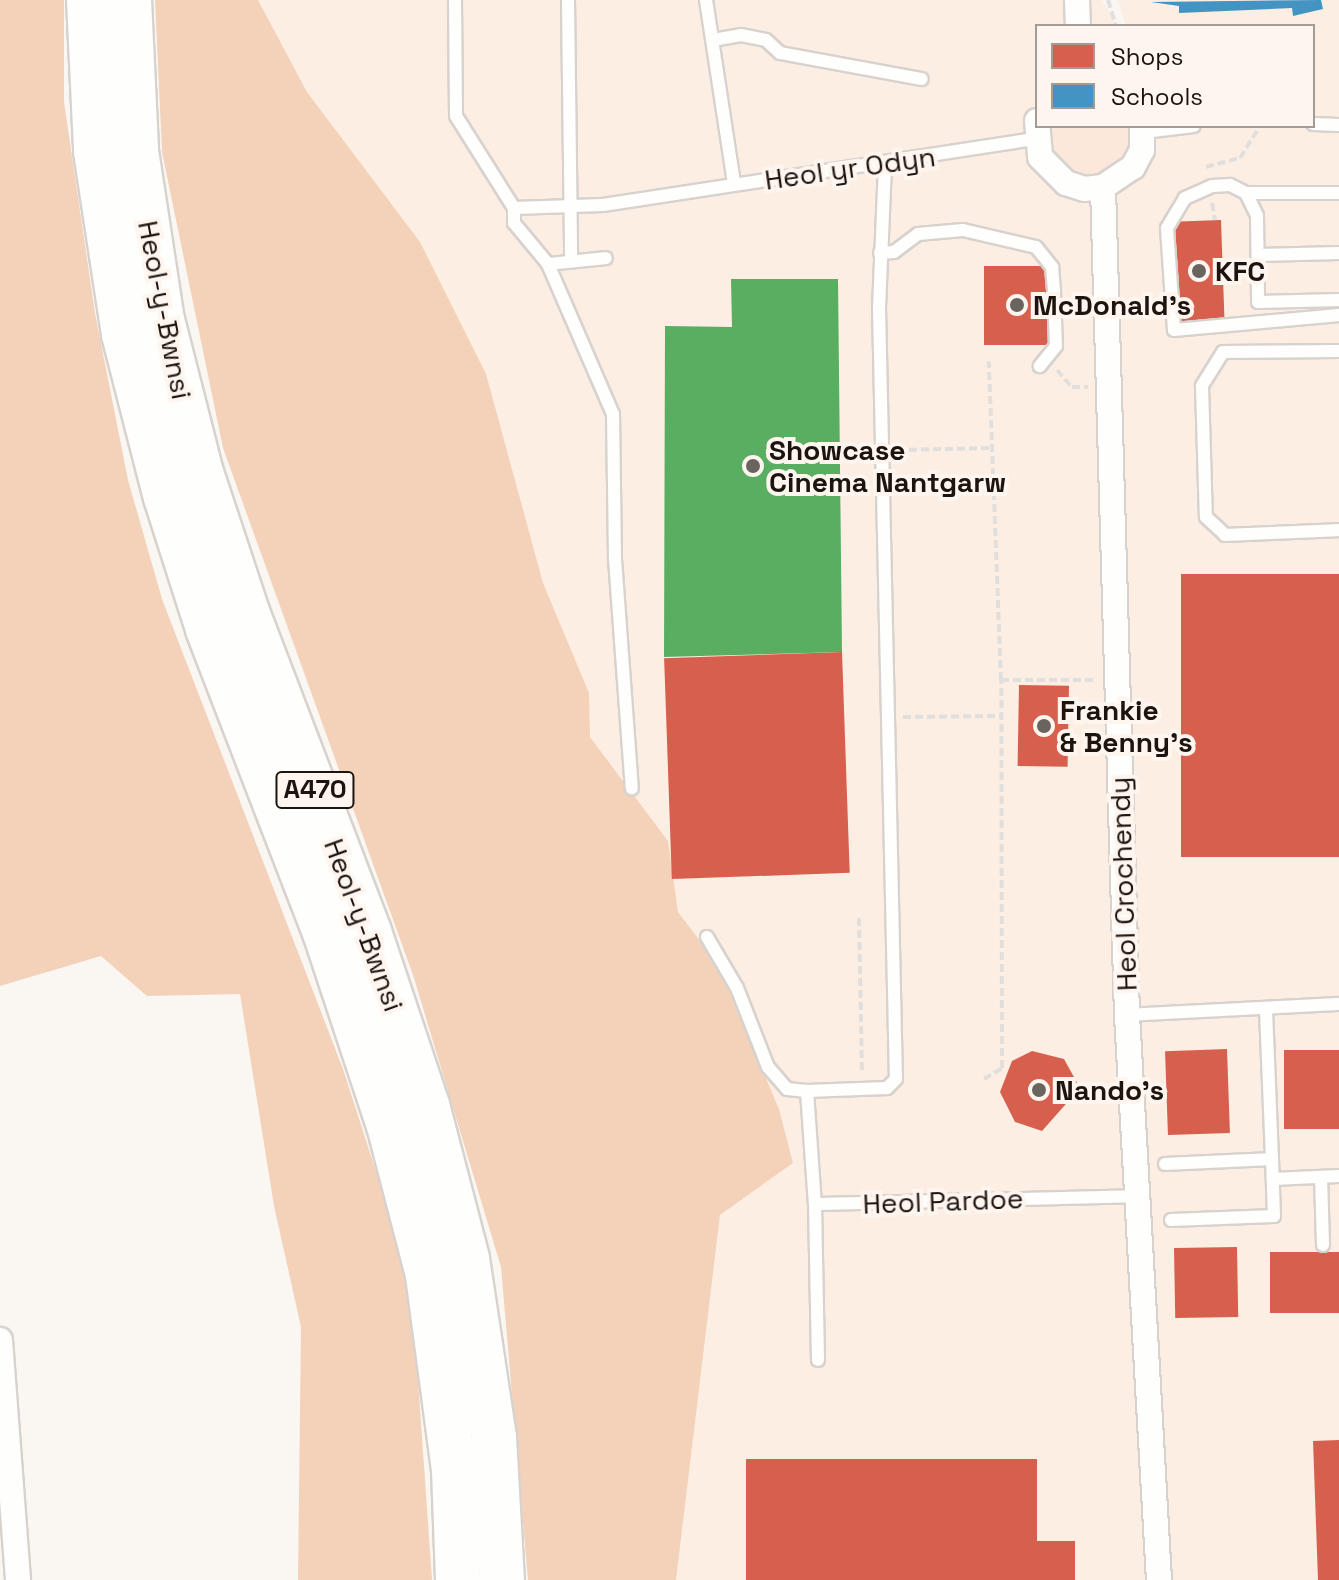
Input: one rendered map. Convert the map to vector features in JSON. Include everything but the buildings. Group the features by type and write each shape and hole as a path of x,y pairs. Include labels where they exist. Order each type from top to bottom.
{"highway":[{"name":"Heol-y-Bwnsi","path":"89,0 96,151 124,334 166,497 208,629 325,932 389,1125 428,1275 454,1470 458,1580"},
{"name":"Heol-y-Bwnsi","path":"129,0 136,151 162,320 201,473 248,615 369,932 427,1105 469,1274 494,1438 502,1580"}],"street":[{"path":"1077,0 1078,24"},
{"path":"1036,130 1040,157 1058,178 1084,189 1103,187 1133,167 1143,129"},
{"name":"Heol Crochendy","path":"1103,187 1127,1015 1159,1580"},
{"path":"0,1340 5,1462 18,1580"}],"lane":[{"path":"455,0 456,116 514,208 514,223 548,264 613,414 615,559 632,788"},
{"path":"568,0 567,207 571,260"},
{"path":"706,0 734,184"},
{"path":"713,40 741,35 766,40 780,53 922,79"},
{"path":"1315,124 1339,125"},
{"name":"Heol yr Odyn","path":"514,208 567,207 665,196 885,165 1036,130"},
{"path":"707,937 737,988 768,1067 787,1089 887,1088 896,1079 880,253 885,165"},
{"path":"1339,193 1246,193 1230,185 1209,187 1185,198 1167,228 1174,330 1339,315"},
{"path":"1246,193 1257,216 1258,302 1339,300"},
{"path":"880,253 894,252 918,234 963,230 1036,247 1052,267 1056,346 1044,362"},
{"path":"1258,255 1339,253"},
{"path":"548,264 606,258"},
{"path":"1339,351 1223,352 1202,386 1206,517 1225,535 1339,530"},
{"path":"1127,1015 1339,1004"},
{"path":"1171,1220 1274,1216 1266,1008"},
{"path":"807,1091 815,1204 818,1360"},
{"path":"1165,1164 1272,1159"},
{"path":"1273,1179 1339,1176"},
{"path":"1321,1177 1323,1245"},
{"name":"Heol Pardoe","path":"815,1204 1138,1196"}],"path":[{"path":"1108,0 1115,24"},
{"path":"1209,187 1205,168 1240,158 1259,128"},
{"path":"984,1079 1002,1068 1001,680 989,361"},
{"path":"1044,362 1072,387 1111,387"},
{"path":"883,450 991,448"},
{"path":"1001,680 1117,680"},
{"path":"889,717 1001,716"},
{"path":"859,918 862,1089"}],"shaded area":[{"path":"0,0 64,0 64,102 95,313 128,480 162,599 343,1069 411,1280 432,1580 298,1580 301,1327 274,1206 240,994 147,996 101,956 0,986"},
{"path":"155,0 258,0 307,92 420,242 486,374 543,583 589,693 590,737 668,841 678,912 717,963 779,1109 793,1163 720,1215 676,1580 528,1580 501,1267 413,975 223,448 162,152"},
{"path":"258,0 1102,0 1118,24 1035,24 1035,128 1315,128 1315,24 1125,24 1118,0 1339,0 1339,1580 676,1580 720,1215 793,1163 779,1109 717,963 678,912 670,878 622,779 590,737 589,693 543,583 420,242 307,92"},
{"path":"1038,128 1141,128 1120,180 1066,183"}],"place":[{"name":"KFC","path":"1199,271"},
{"name":"McDonald's","path":"1017,305"},
{"name":"Showcase Cinema Nantgarw","path":"753,466"},
{"name":"Frankie & Benny's","path":"1044,726"},
{"name":"Nando's","path":"1039,1090"}]}
